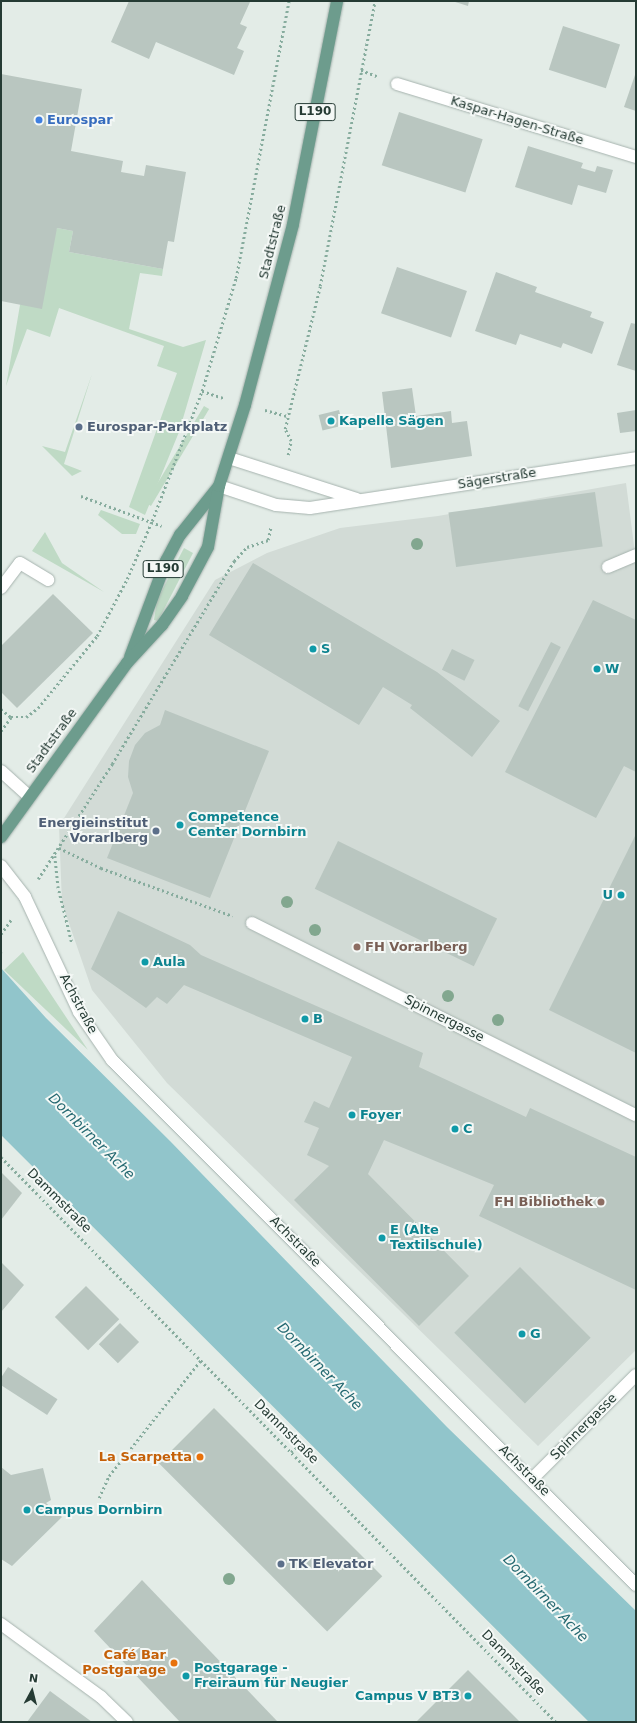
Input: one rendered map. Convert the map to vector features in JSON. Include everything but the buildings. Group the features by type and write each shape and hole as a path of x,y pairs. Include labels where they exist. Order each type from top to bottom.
{"main road":[{"name":"Stadtstraße","path":"1,837 29,796 127,663 162,625 200,567 213,528 219,486 293,224 337,1"},
{"name":"Stadtstraße","path":"127,663 166,561 191,518 219,486"}],"street":[{"name":"Kaspar-Hagen-Straße","path":"397,84 636,157"},
{"name":"Sägerstraße","path":"228,458 358,500"},
{"name":"Sägerstraße","path":"219,486 293,508 310,508 636,458"},
{"path":"608,567 636,555"},
{"path":"1,588 20,563 48,580"},
{"path":"1,771 29,796"},
{"name":"Achstraße","path":"1,866 25,897 79,1012 112,1060 532,1479 636,1585"},
{"name":"Spinnergasse","path":"252,923 636,1115"},
{"name":"Spinnergasse","path":"532,1479 636,1375"},
{"path":"1,1624 101,1697 127,1722"}],"path":[{"path":"1,709 11,717 26,717 38,708 96,636 127,579 152,521 202,391 236,278 290,1"},
{"path":"291,441 285,429 320,286 375,1"},
{"path":"81,496 152,521"},
{"path":"1,934 55,855 234,560 247,547 268,540"},
{"path":"1,731 11,717"},
{"path":"59,848 101,868 252,923"},
{"path":"55,855 58,886 73,947"},
{"name":"Dammstraße","path":"1,1157 556,1722"},
{"path":"99,1498 109,1476 201,1360"},
{"path":"291,1452 299,1445"}],"shaded area":[{"name":"FH Vorarlberg","path":"626,483 636,561 636,1350 538,1446 167,1083 92,990 62,903 59,826 215,580 267,553 340,528 438,516"}],"green space":[{"path":"57,228 73,231 69,252 163,269 162,276 140,273 129,329 183,347 206,340 179,432 145,515 129,507 177,373 157,366 164,346 59,308 50,337 27,329 6,386 20,305"},
{"path":"92,374 64,464 82,471 72,476 42,446 65,452"},
{"path":"204,406 209,409 151,506 146,503"},
{"path":"101,510 140,524 136,534 122,534 98,515"},
{"path":"45,532 62,563 104,592 32,551"},
{"path":"184,548 193,553 158,621 154,620 157,600"},
{"path":"23,952 58,1005 88,1050 4,970"}],"water":[{"name":"Dornbirner Ache","path":"1,968 46,1018 170,1141 447,1427 636,1611 636,1722 589,1722 1,1135"}],"place":[{"name":"Eurospar","path":"39,120"},
{"name":"Kapelle Sägen","path":"331,421"},
{"name":"Eurospar-Parkplatz","path":"79,427"},
{"name":"S","path":"313,649"},
{"name":"W","path":"597,669"},
{"name":"Competence Center Dornbirn","path":"180,825"},
{"name":"Energieinstitut Vorarlberg","path":"156,831"},
{"name":"U","path":"621,895"},
{"name":"FH Vorarlberg","path":"357,947"},
{"name":"Aula","path":"145,962"},
{"name":"B","path":"305,1019"},
{"name":"Foyer","path":"352,1115"},
{"name":"C","path":"455,1129"},
{"name":"FH Bibliothek","path":"601,1202"},
{"name":"E (Alte Textilschule)","path":"382,1238"},
{"name":"G","path":"522,1334"},
{"name":"La Scarpetta","path":"200,1457"},
{"name":"Campus Dornbirn","path":"27,1510"},
{"name":"TK Elevator","path":"281,1564"},
{"name":"Café Bar Postgarage","path":"174,1663"},
{"name":"Postgarage - Freiraum für Neugier","path":"186,1676"},
{"name":"Campus V BT3","path":"468,1696"}]}
